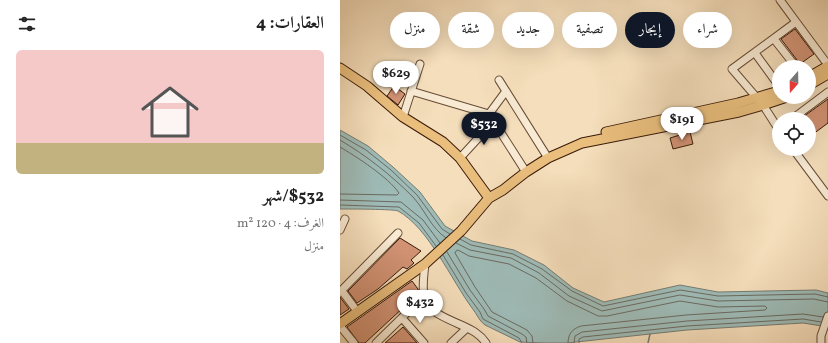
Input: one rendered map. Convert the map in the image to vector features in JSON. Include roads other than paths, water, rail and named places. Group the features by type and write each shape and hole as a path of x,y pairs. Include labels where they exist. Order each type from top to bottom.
{"main road":[{"path":"816,77 828,66"},
{"path":"340,68 367,86 403,117 443,142 460,158 492,196"},
{"path":"816,80 828,74"},
{"path":"666,123 772,93"},
{"path":"340,325 357,311 426,263 461,231 492,196 503,190 525,169 546,155 581,140 666,123 739,112 772,102"}],"street":[{"path":"780,0 828,66"},
{"path":"772,119 732,69 796,22"},
{"path":"774,39 790,60"},
{"path":"755,53 772,76"},
{"path":"403,117 420,64"},
{"path":"499,80 546,155"},
{"path":"412,91 489,114 525,169"},
{"path":"489,114 506,91"},
{"path":"801,112 828,92"},
{"path":"460,158 494,121"},
{"path":"798,156 828,196"},
{"path":"340,230 345,219"},
{"path":"357,311 341,292 398,233"},
{"path":"426,263 423,281 424,296 428,305 439,316 467,328 481,336 486,343"},
{"path":"376,343 424,296"},
{"path":"821,343 821,336 828,316"},
{"path":"402,318 424,343"},
{"path":"340,325 354,343"},
{"path":"451,343 467,328"}],"water":[{"path":"340,130 368,146 393,167 420,192 445,226 472,241 514,250 544,265 573,288 604,302 680,285 718,292 816,290 828,293 828,327 803,323 687,330 567,343 520,342 481,322 439,255 419,229 409,219 395,210 340,209"}],"waterway":[{"path":"648,343 650,334"}]}
